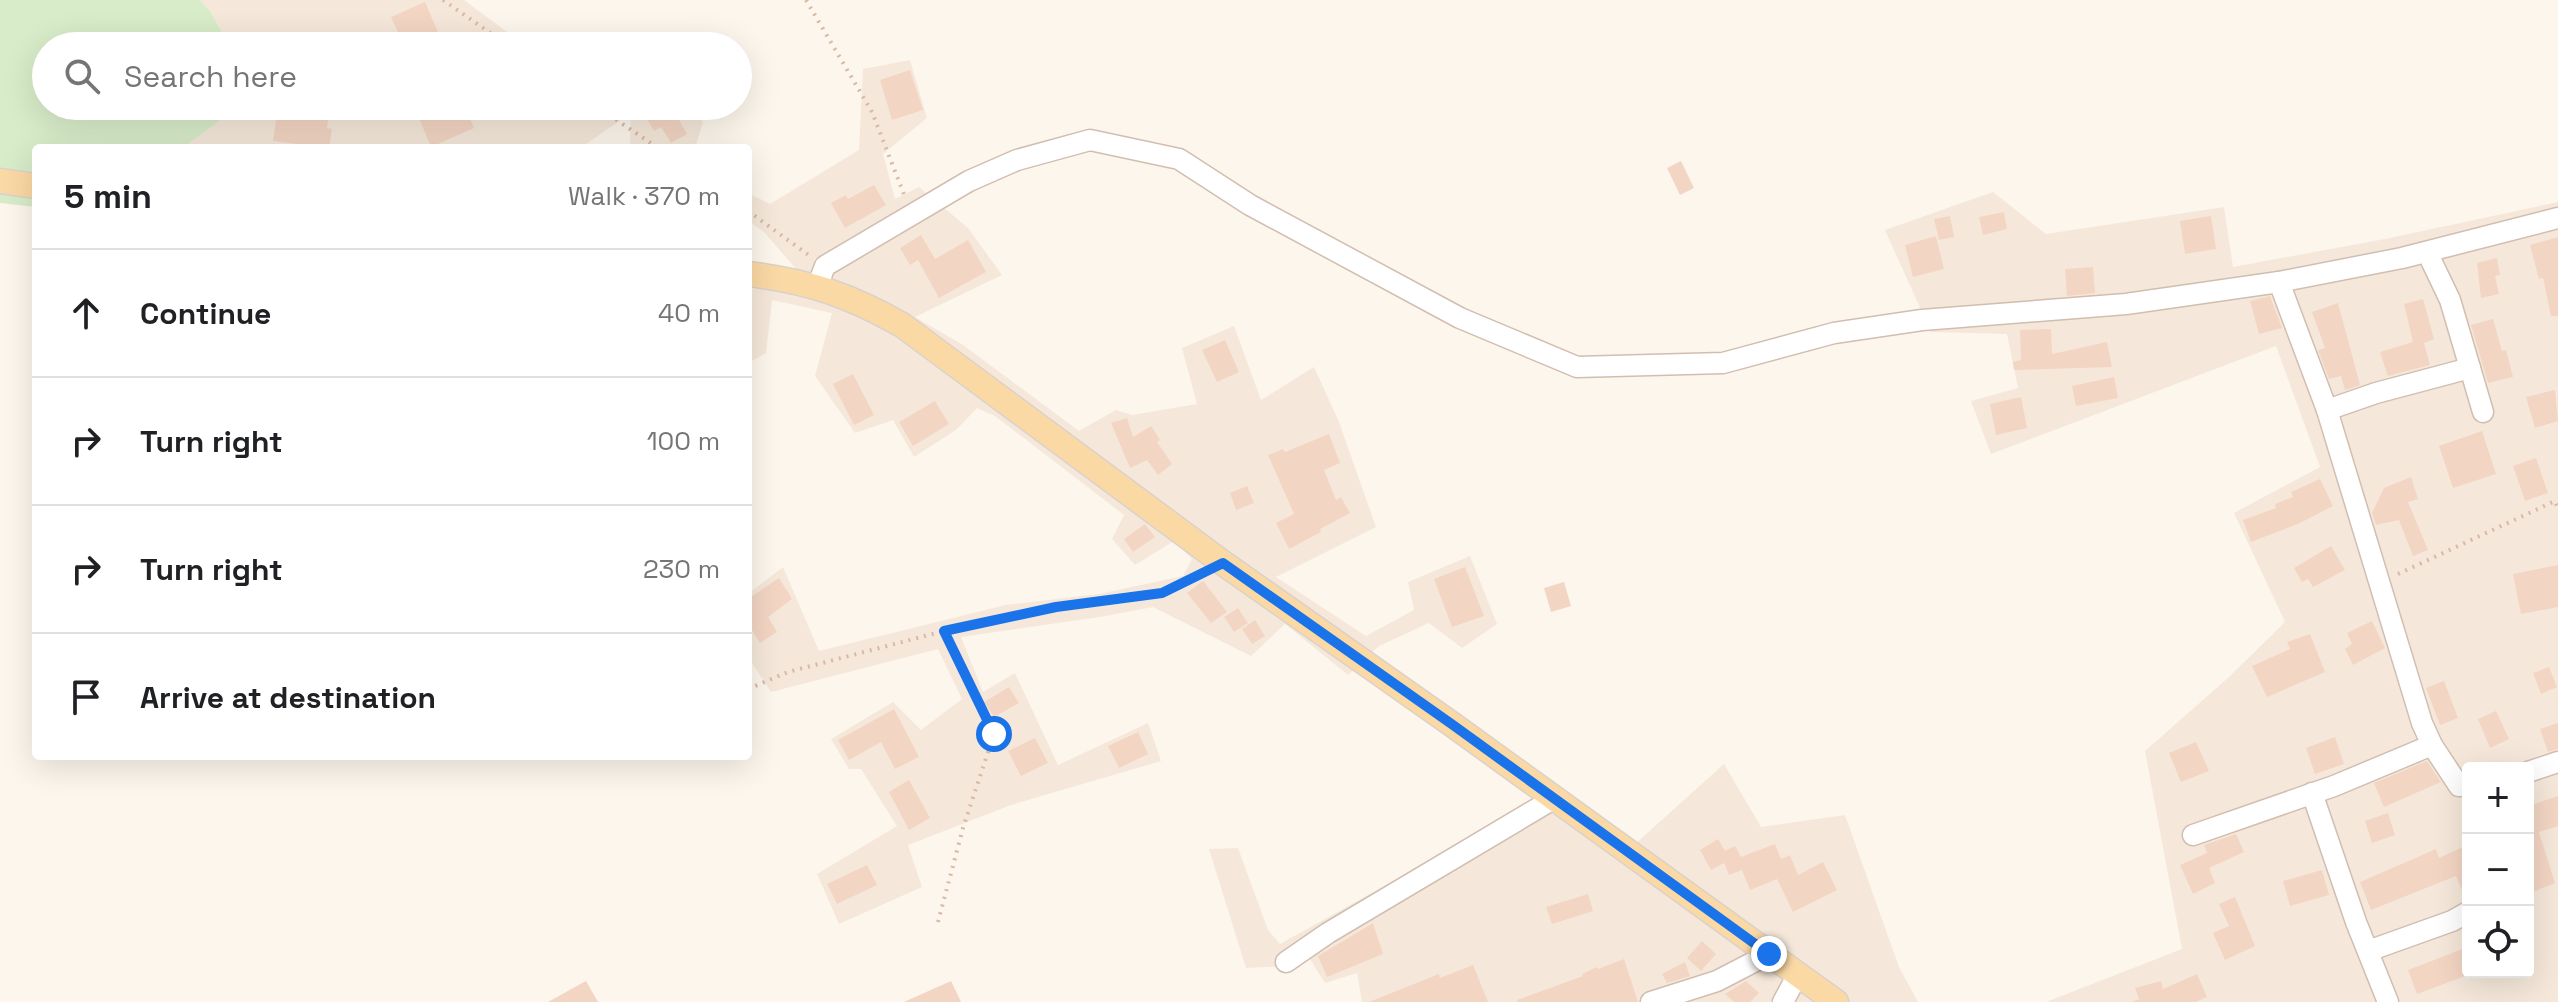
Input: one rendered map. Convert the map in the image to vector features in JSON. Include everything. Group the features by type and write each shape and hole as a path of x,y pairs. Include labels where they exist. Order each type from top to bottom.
{"main road":[{"path":"0,181 32,185"},
{"path":"752,275 786,279 821,277 902,325 1223,563 1836,1002"}],"street":[{"path":"821,277 912,214 969,181 1017,160 1090,140 1179,159 1250,205 1460,318 1577,367 1723,363 1834,333 1922,320 2126,304 2279,282 2427,252 2558,218"},
{"path":"2427,252 2450,300 2483,412"},
{"path":"2279,282 2327,410 2422,723 2432,745 2459,786 2462,786"},
{"path":"2327,410 2470,368"},
{"path":"2193,835 2312,793 2432,745"},
{"path":"2534,770 2558,762"},
{"path":"2312,793 2388,1002"},
{"path":"1286,962 1328,933 1555,798"},
{"path":"2368,951 2462,915"},
{"path":"1651,1002 1717,981 1769,954"},
{"path":"1783,1002 1798,974"}],"path":[{"path":"443,0 489,32"},
{"path":"806,0 872,112 912,214"},
{"path":"617,120 652,144"},
{"path":"752,215 821,277"},
{"path":"2380,583 2555,501 2558,509"},
{"path":"752,687 788,672 944,631 1056,607 1162,593 1223,563"},
{"path":"938,922 963,828 994,734 944,631"}],"shaded area":[{"path":"200,0 464,0 507,32 222,32"},
{"path":"910,60 927,118 883,154 895,199 919,187 968,228 1002,275 915,317 963,345 1079,431 1116,410 1132,415 1197,404 1182,348 1234,326 1261,400 1314,367 1339,422 1376,527 1276,577 1366,636 1414,610 1408,582 1470,556 1497,624 1462,648 1429,623 1379,646 1348,675 1285,624 1251,656 1153,607 961,637 983,692 1015,673 1058,765 1148,723 1161,761 1011,805 908,845 922,887 839,924 817,874 897,826 861,769 849,769 831,739 893,702 921,730 962,699 938,649 771,692 752,663 752,591 783,567 819,651 1006,605 1099,594 1183,576 1192,559 1174,541 1135,565 1112,539 1124,515 995,416 977,408 956,430 914,457 893,420 855,433 815,376 832,313 772,300 766,353 752,361 752,289 797,270 764,232 752,224 752,195 770,204 859,150 863,69"},
{"path":"220,120 621,120 586,144 188,144"},
{"path":"631,120 703,122 696,144 630,143"},
{"path":"1993,192 2046,234 2224,207 2233,267 2558,202 2558,1002 2046,1002 2182,949 2145,751 2229,677 2285,622 2234,513 2320,467 2276,346 1991,454 1971,401 2018,388 2007,334 1931,332 1885,230"},
{"path":"1724,764 1761,827 1845,815 1899,967 1918,1002 1362,1002 1357,973 1325,983 1306,953 1286,966 1246,968 1209,849 1238,848 1268,930 1280,944 1557,790 1634,845"}],"green space":[{"path":"0,0 200,0 222,32 32,32 32,120 220,120 188,144 32,144 32,207 0,203"}],"building":[{"path":"425,2 438,32 398,32 391,17"},
{"path":"910,70 923,110 892,120 880,80"},
{"path":"276,120 328,120 327,128 332,129 330,144 273,141"},
{"path":"420,120 471,120 474,128 438,144 430,144"},
{"path":"648,120 679,120 687,134 671,143 661,127 654,131"},
{"path":"1681,161 1694,188 1680,195 1667,168"},
{"path":"874,185 886,205 845,228 831,203 846,195 848,199"},
{"path":"2004,212 2007,229 1983,235 1979,217"},
{"path":"1950,216 1954,237 1939,240 1934,219"},
{"path":"2211,216 2216,249 2185,254 2180,221"},
{"path":"921,235 935,259 968,240 986,272 939,298 918,260 910,265 900,248"},
{"path":"1936,236 1944,269 1913,277 1905,245"},
{"path":"2558,237 2558,316 2551,316 2543,278 2539,279 2530,245"},
{"path":"2497,258 2500,275 2495,276 2499,294 2481,298 2477,263"},
{"path":"2093,267 2095,293 2067,296 2065,269"},
{"path":"2270,296 2282,328 2259,334 2250,301"},
{"path":"2423,299 2434,339 2424,343 2430,365 2388,376 2380,352 2413,342 2404,304"},
{"path":"2338,303 2360,385 2345,390 2341,376 2329,379 2318,350 2325,348 2312,312"},
{"path":"2493,319 2513,377 2488,383 2471,325"},
{"path":"2051,329 2052,354 2107,342 2112,367 2014,370 2013,362 2021,360 2020,330"},
{"path":"1225,340 1239,372 1217,382 1202,350"},
{"path":"853,374 874,415 854,425 833,384"},
{"path":"2114,377 2118,398 2076,406 2072,386"},
{"path":"2555,390 2558,421 2535,428 2526,397"},
{"path":"2021,397 2027,428 1996,435 1990,404"},
{"path":"935,401 949,424 913,446 899,422"},
{"path":"1127,418 1133,437 1151,426 1160,440 1157,442 1172,464 1158,475 1147,460 1130,468 1111,423"},
{"path":"2482,431 2496,474 2453,488 2439,446"},
{"path":"1329,434 1340,463 1324,470 1336,500 1341,497 1350,513 1289,549 1276,523 1294,514 1268,455 1283,449 1285,452"},
{"path":"2536,458 2548,493 2525,501 2513,466"},
{"path":"2411,477 2418,499 2408,502 2428,550 2413,556 2399,520 2376,525 2372,513 2384,488"},
{"path":"2320,479 2333,506 2251,542 2243,520 2276,508 2275,504 2293,497 2291,492"},
{"path":"1247,486 1254,503 1236,510 1230,493"},
{"path":"1145,524 1155,537 1133,552 1124,539"},
{"path":"2331,546 2345,570 2313,587 2308,579 2302,582 2294,568"},
{"path":"2558,565 2558,607 2521,614 2513,574"},
{"path":"1465,567 1484,616 1452,627 1434,579"},
{"path":"779,578 792,599 768,617 777,632 760,643 752,630 752,596"},
{"path":"1203,581 1227,612 1211,623 1187,593"},
{"path":"1564,582 1571,606 1551,612 1544,588"},
{"path":"1238,608 1248,623 1234,632 1224,617"},
{"path":"1255,620 1265,636 1252,644 1242,629"},
{"path":"2372,621 2385,648 2353,665 2345,649 2352,644 2347,633"},
{"path":"2310,634 2325,672 2267,697 2252,666 2290,649 2287,642"},
{"path":"2549,667 2557,687 2541,694 2533,673"},
{"path":"2444,681 2458,718 2440,725 2426,688"},
{"path":"1009,687 1019,703 994,717 984,702"},
{"path":"894,709 919,757 895,769 881,742 849,760 838,740"},
{"path":"2496,711 2509,739 2490,748 2478,719"},
{"path":"2558,723 2558,749 2548,752 2540,729"},
{"path":"1138,732 1148,754 1119,768 1108,746"},
{"path":"2335,737 2344,764 2315,774 2306,748"},
{"path":"1035,738 1048,763 1021,776 1008,751"},
{"path":"2196,742 2209,771 2181,782 2169,753"},
{"path":"2427,761 2441,782 2384,807 2374,783"},
{"path":"909,780 930,818 909,830 889,792"},
{"path":"2558,796 2558,826 2539,832 2555,883 2534,892 2534,834 2534,804"},
{"path":"2388,813 2395,835 2372,843 2365,821"},
{"path":"2236,834 2244,852 2209,868 2215,883 2193,894 2180,865 2207,853 2204,845"},
{"path":"1718,839 1725,851 1735,846 1741,857 1775,844 1781,859 1790,855 1798,875 1823,862 1837,890 1793,912 1777,879 1750,890 1742,870 1729,875 1724,863 1711,870 1700,850"},
{"path":"2462,847 2462,890 2456,876 2371,910 2360,882 2436,849 2439,858"},
{"path":"867,865 877,885 837,904 827,884"},
{"path":"2322,870 2329,895 2290,906 2283,881"},
{"path":"1588,894 1593,911 1552,924 1546,907"},
{"path":"2235,897 2255,946 2225,960 2213,933 2229,926 2219,904"},
{"path":"1373,923 1383,954 1327,977 1318,956"},
{"path":"1702,941 1716,954 1701,971 1687,958"},
{"path":"2462,949 2462,977 2417,994 2408,970"},
{"path":"1624,959 1638,1002 1517,1002 1583,976 1597,967"},
{"path":"1685,962 1690,976 1667,983 1662,974"},
{"path":"1473,965 1488,1002 1369,1002 1439,974 1440,978"},
{"path":"2197,974 2207,997 2196,1002 2132,1002 2139,999 2135,988 2161,981 2163,989"},
{"path":"586,981 598,1002 548,1002"},
{"path":"951,981 961,1002 904,1002"},
{"path":"1746,981 1759,993 1750,1002 1734,1002 1725,994"}],"route":[{"path":"994,734 944,631 1056,607 1162,593 1223,563 1769,954"}]}
